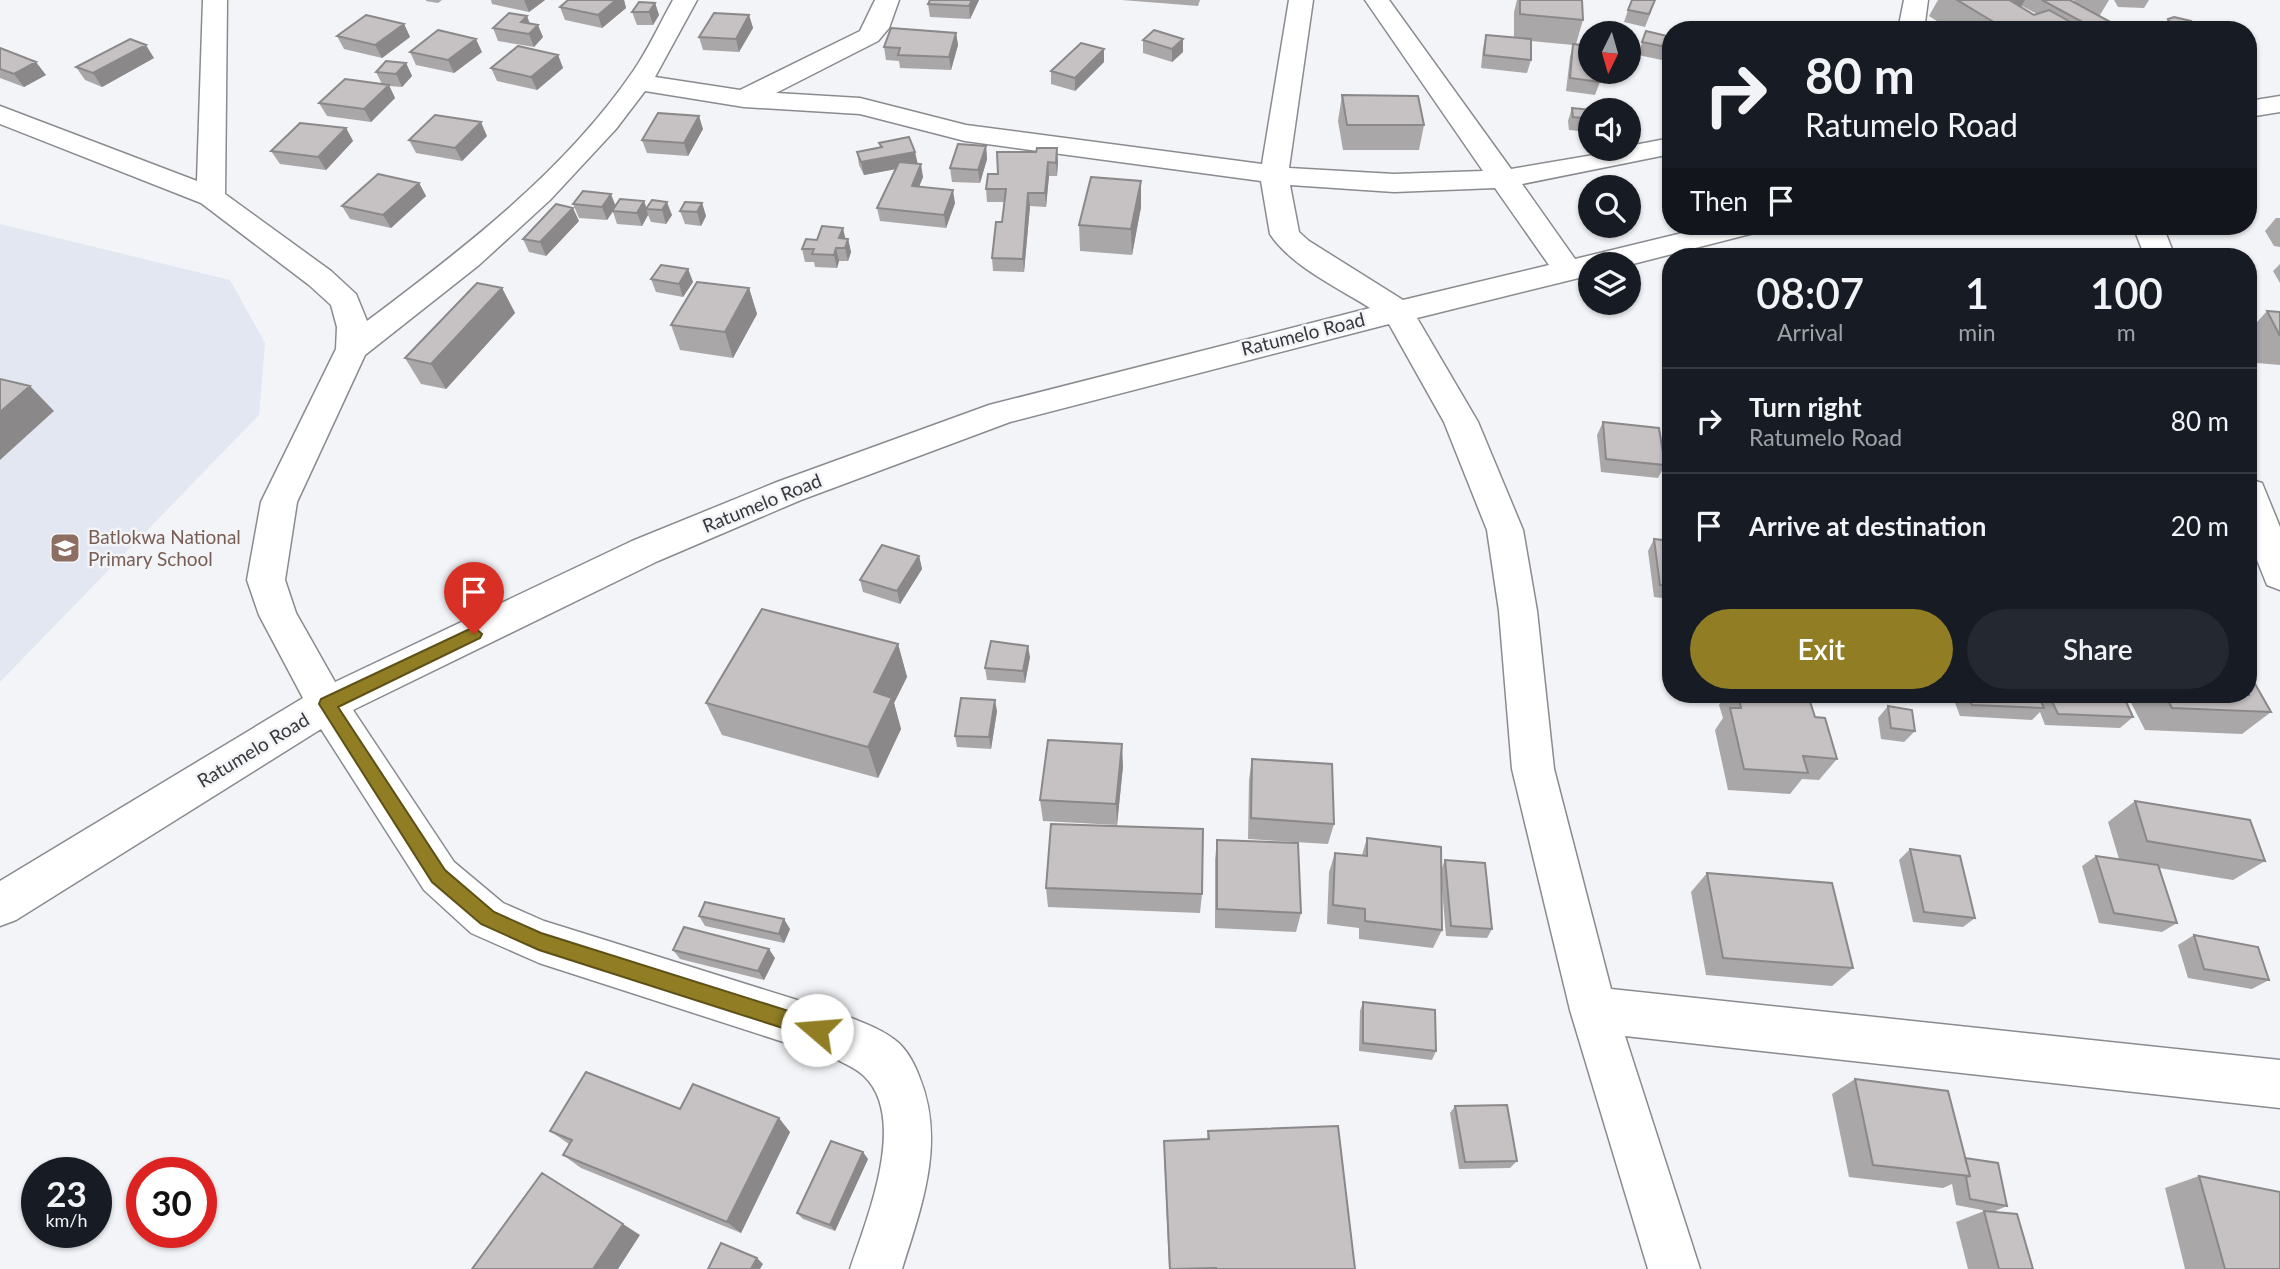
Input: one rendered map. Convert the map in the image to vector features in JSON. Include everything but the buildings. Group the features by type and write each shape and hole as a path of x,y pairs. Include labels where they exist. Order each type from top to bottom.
{"street":[{"path":"211,197 215,0"},
{"path":"352,348 478,253 573,163 639,82 684,0"},
{"path":"744,99 869,36 887,0"},
{"path":"1301,0 1274,175 1284,234 1289,242 1397,311 1461,422 1505,530 1518,611 1533,769 1593,1010 1674,1269"},
{"path":"1377,0 1505,179 1578,260"},
{"path":"1912,21 1916,0"},
{"path":"2264,106 2280,79"},
{"path":"639,82 744,99 860,106 965,133 1323,181 1394,183 1505,179 1662,148"},
{"path":"0,115 211,197 320,278 345,300 353,327 352,348 279,502 266,580 278,615 327,704 439,876 487,918 539,941 842,1038 884,1061 905,1100 908,1143 902,1183 876,1269"},
{"name":"Ratumelo Road","path":"1641,253 1712,235"},
{"name":"Ratumelo Road","path":"0,905 327,704 645,551 789,491 1001,413 1397,311 1578,268"},
{"path":"2257,513 2280,575"},
{"path":"1593,1010 2280,1084"}],"shaded area":[{"name":"Batlokwa National Primary School","path":"0,224 230,280 265,343 259,415 0,682"}],"place":[{"name":"Batlokwa National Primary School","path":"65,548"}],"route":[{"path":"474,634 327,704 439,876 487,918 539,941 817,1030"}]}
